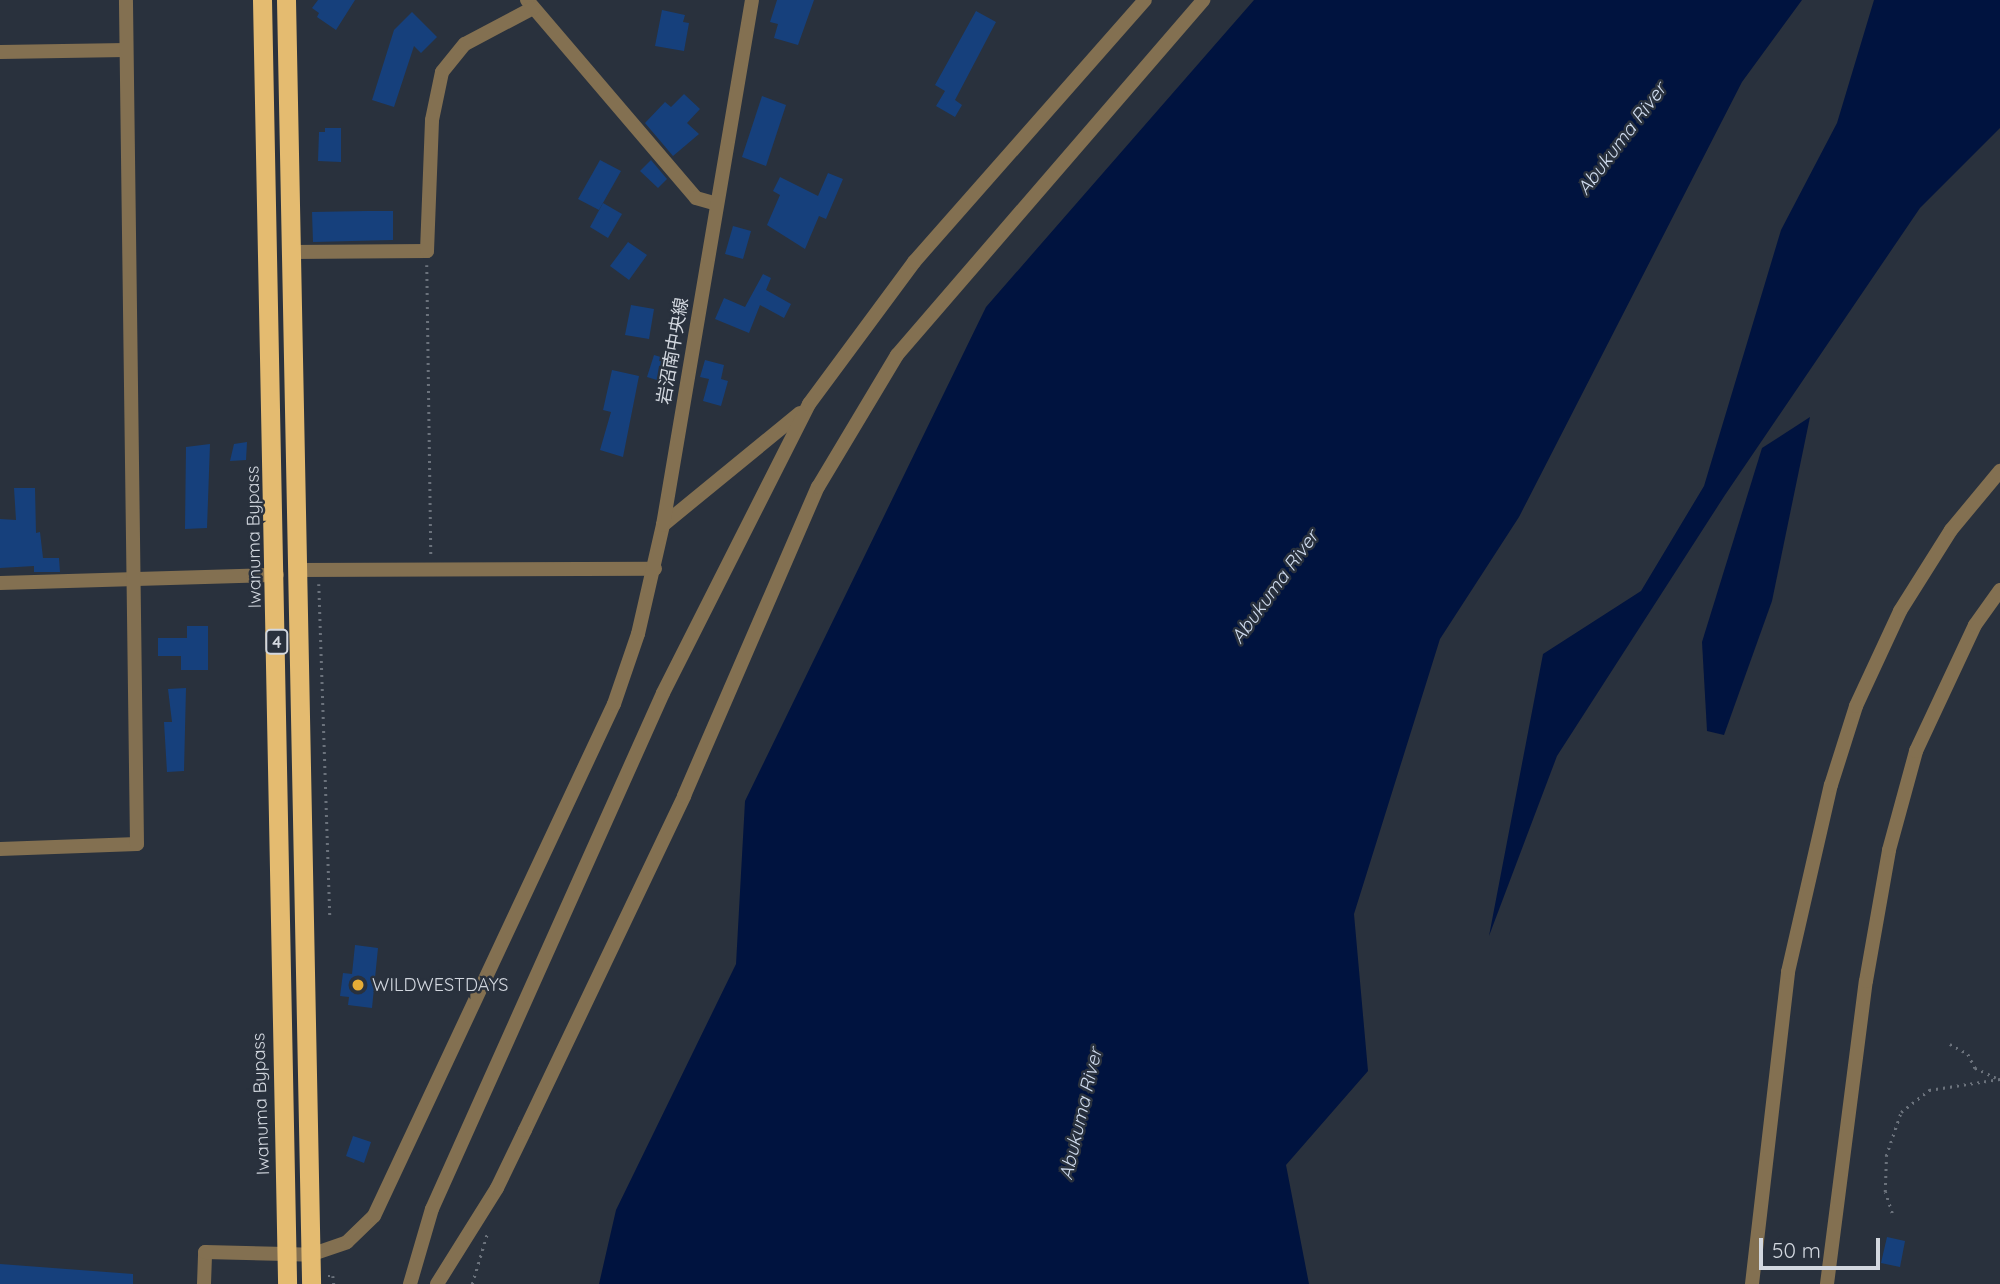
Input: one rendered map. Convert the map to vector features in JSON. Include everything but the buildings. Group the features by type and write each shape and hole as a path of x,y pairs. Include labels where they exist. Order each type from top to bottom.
{"highway":[{"name":"Iwanuma Bypass","path":"262,0 276,575 278,970 287,1284"},
{"name":"4","path":"286,0 310,1255 318,1280"}],"street":[{"path":"0,849 137,844 137,578 126,0"},
{"name":"岩沼南中央線","path":"310,1255 360,1233 384,1199 614,704 654,569 663,525 752,0"},
{"path":"410,1284 432,1209 663,693 809,404 914,262 1145,0"},
{"path":"437,1284 507,1169 684,796 818,487 897,355 933,310 1203,0"},
{"path":"291,253 427,251 432,120 442,72 465,44 530,4 696,198 717,204"},
{"path":"0,52 126,50"},
{"path":"663,525 809,404"},
{"path":"1752,1284 1788,972 1831,785 1856,706 1900,611 1951,530 2000,471"},
{"path":"297,570 654,569"},
{"path":"0,583 276,575"},
{"path":"1826,1284 1866,981 1889,850 1916,751 1975,625 2000,590"},
{"path":"204,1284 205,1252 310,1255"}],"path":[{"path":"427,251 432,570"},
{"path":"319,570 330,920"},
{"path":"1950,1044 1968,1054 1975,1068 1998,1078"},
{"path":"1892,1213 1885,1192 1886,1156 1901,1112 1929,1090 1998,1078"},
{"path":"318,1280 333,1276 334,1284"}],"water":[{"name":"Abukuma River","path":"1254,0 1802,0 1742,82 1519,517 1440,639 1354,914 1368,1071 1286,1165 1309,1284 599,1284 616,1210 736,964 745,801 986,307"},
{"path":"1874,0 2000,0 2000,128 1920,208 1725,495 1557,756 1489,936 1543,654 1641,591 1704,486 1781,230 1837,123"},
{"path":"1810,417 1772,601 1724,735 1707,731 1702,642 1762,448"}],"place":[{"name":"WILDWESTDAYS","path":"358,985"}]}
